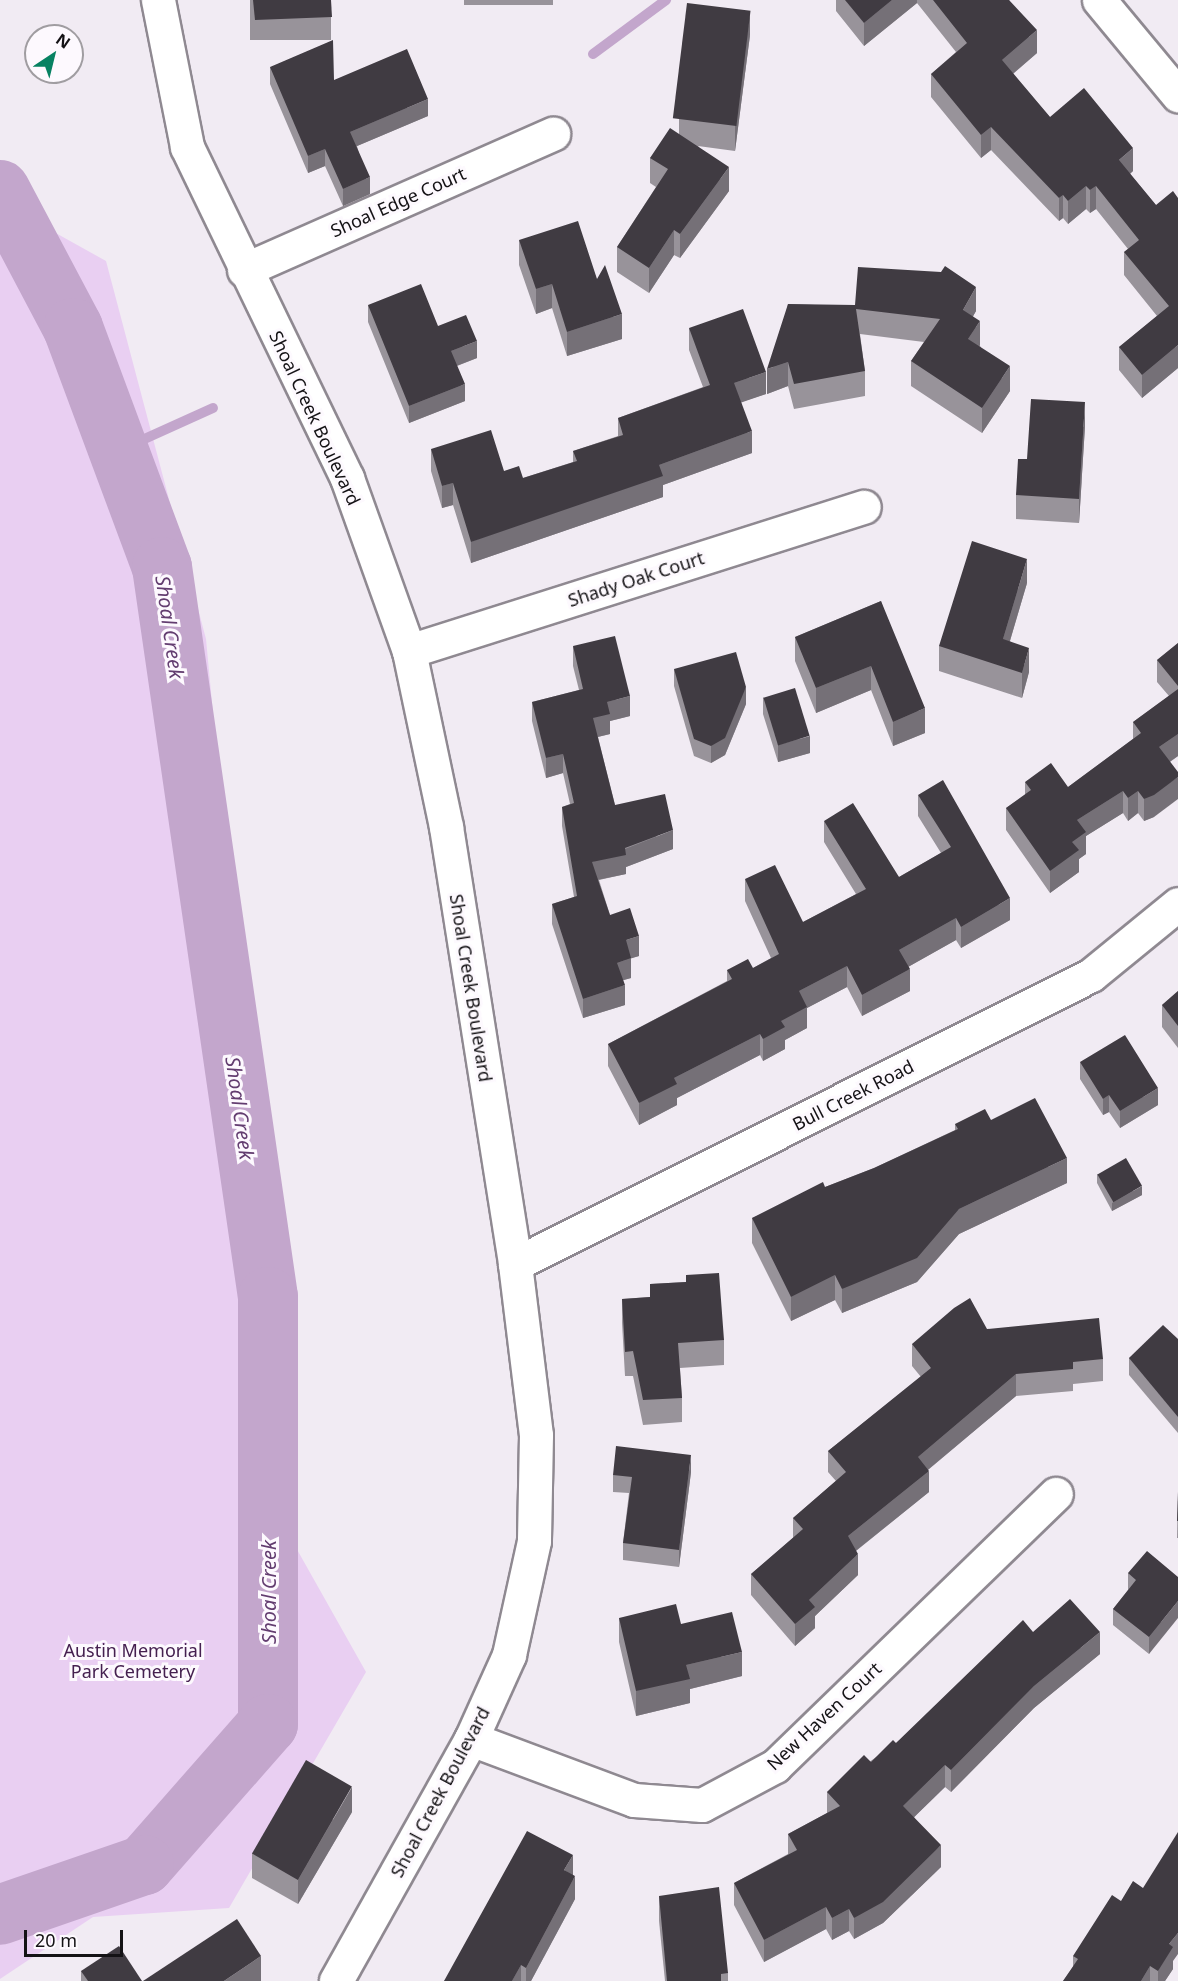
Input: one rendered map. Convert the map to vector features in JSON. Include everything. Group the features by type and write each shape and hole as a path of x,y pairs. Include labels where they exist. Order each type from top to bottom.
{"street":[{"name":"Shoal Creek Boulevard","path":"159,0 187,147 244,270 347,478 409,651 446,827 515,1264 536,1435 534,1541 509,1655 471,1739 336,1981"},
{"path":"1099,0 1178,95"},
{"name":"Shoal Edge Court","path":"244,270 553,134"},
{"name":"Shady Oak Court","path":"409,651 864,507"},
{"name":"Bull Creek Road","path":"515,1264 1091,975 1178,904"},
{"name":"New Haven Court","path":"471,1739 634,1800 702,1805 775,1766 1056,1494"}],"green space":[{"name":"Austin Memorial Park Cemetery","path":"0,202 106,261 206,639 268,1297 268,1498 366,1672 229,1908 93,1917 0,1979"}],"building":[{"path":"253,0 331,0 332,17 255,20"},
{"path":"845,0 892,0 864,23"},
{"path":"933,0 1009,0 1037,30 1002,60 1050,117 1084,88 1133,148 1119,160 1156,205 1173,191 1178,198 1178,345 1142,375 1119,347 1169,306 1124,252 1139,240 1096,186 1090,190 1086,186 1068,201 1063,195 1059,198 991,127 981,135 931,74 967,43"},
{"path":"687,3 751,11 736,126 673,118"},
{"path":"333,40 334,80 407,49 428,99 350,132 370,177 343,189 325,149 308,156 270,67"},
{"path":"670,128 729,167 680,234 674,230 649,268 617,247 668,169 650,158"},
{"path":"578,221 597,279 605,265 622,314 567,332 552,284 536,289 519,240"},
{"path":"945,266 976,287 963,310 980,321 968,339 1010,366 982,408 911,361 940,319 856,309 865,371 794,384 788,362 767,369 788,304 855,305 858,267 941,272"},
{"path":"421,284 438,326 466,315 477,341 451,351 465,384 409,406 368,305"},
{"path":"743,309 766,372 734,383 752,431 659,465 663,476 471,542 453,483 442,486 431,449 491,430 504,471 519,466 523,478 577,461 573,451 623,435 618,418 710,385 689,328"},
{"path":"1031,399 1085,402 1079,499 1016,495 1018,459 1027,459"},
{"path":"972,541 1027,559 1003,639 1029,648 1022,673 939,646"},
{"path":"881,601 925,708 893,722 871,666 816,688 795,637"},
{"path":"615,636 630,696 607,702 610,714 593,718 615,805 665,794 673,830 625,848 626,855 592,862 610,915 630,908 639,936 626,940 631,958 617,963 625,985 583,999 552,904 577,896 562,807 574,803 563,754 546,758 532,702 583,689 573,646"},
{"path":"1178,643 1178,686 1157,660"},
{"path":"736,652 746,687 725,738 711,746 694,739 674,669"},
{"path":"795,688 810,736 778,745 763,698"},
{"path":"1178,689 1178,734 1159,747 1178,772 1178,777 1154,795 1144,799 1138,791 1128,798 1123,791 1077,820 1086,832 1072,842 1079,850 1050,871 1006,808 1031,790 1025,782 1051,763 1068,787 1141,733 1133,722"},
{"path":"943,780 1010,898 961,927 956,918 899,950 910,969 862,995 847,966 799,991 807,1007 781,1021 785,1027 763,1039 760,1034 674,1078 677,1084 639,1103 608,1044 732,979 727,970 748,959 753,968 779,954 745,879 775,865 803,922 866,889 824,821 853,803 899,877 951,847 918,795"},
{"path":"1178,991 1178,1026 1162,1005"},
{"path":"1125,1035 1158,1088 1120,1111 1109,1095 1103,1099 1080,1062"},
{"path":"1035,1098 1067,1158 959,1209 917,1258 842,1289 835,1275 791,1297 752,1218 823,1182 825,1187 874,1168 958,1129 955,1124 985,1109 991,1120"},
{"path":"1126,1158 1142,1186 1113,1202 1097,1174"},
{"path":"719,1273 724,1340 678,1343 682,1398 643,1400 633,1351 625,1352 622,1299 650,1297 650,1284 686,1282 686,1275"},
{"path":"970,1298 987,1329 1099,1318 1103,1359 1073,1362 1073,1369 1016,1374 918,1457 929,1471 848,1536 858,1554 809,1600 815,1607 795,1624 751,1574 803,1529 793,1518 846,1472 828,1451 931,1368 912,1344 954,1308"},
{"path":"1163,1325 1178,1339 1178,1417 1129,1358"},
{"path":"616,1446 691,1455 679,1550 623,1543 632,1477 613,1475"},
{"path":"1147,1551 1178,1577 1178,1601 1149,1637 1113,1609 1136,1580 1128,1573"},
{"path":"1070,1599 1100,1632 1034,1686 951,1770 945,1765 903,1806 941,1845 883,1902 854,1918 849,1909 832,1918 826,1907 764,1940 734,1883 797,1850 788,1834 840,1806 827,1792 864,1755 871,1762 893,1740 896,1743 1023,1620 1033,1632"},
{"path":"676,1604 681,1624 732,1612 742,1652 686,1665 690,1679 636,1691 619,1618"},
{"path":"306,1760 352,1786 298,1880 252,1854"},
{"path":"527,1831 573,1855 564,1870 575,1876 526,1968 521,1965 512,1981 444,1981"},
{"path":"1178,1832 1178,1933 1169,1944 1173,1947 1158,1971 1150,1966 1141,1981 1063,1981 1078,1959 1073,1956 1112,1895 1121,1901 1133,1881 1143,1888"},
{"path":"719,1887 728,1973 721,1974 721,1981 667,1981 659,1896"},
{"path":"237,1919 261,1956 224,1981 143,1981"},
{"path":"119,1946 142,1981 88,1981 81,1971"}],"waterway":[{"path":"593,54 666,0"},
{"name":"Shoal Creek","path":"0,190 73,328 162,567 268,1297 268,1724 144,1865 0,1915"},
{"path":"120,450 213,408"}]}
